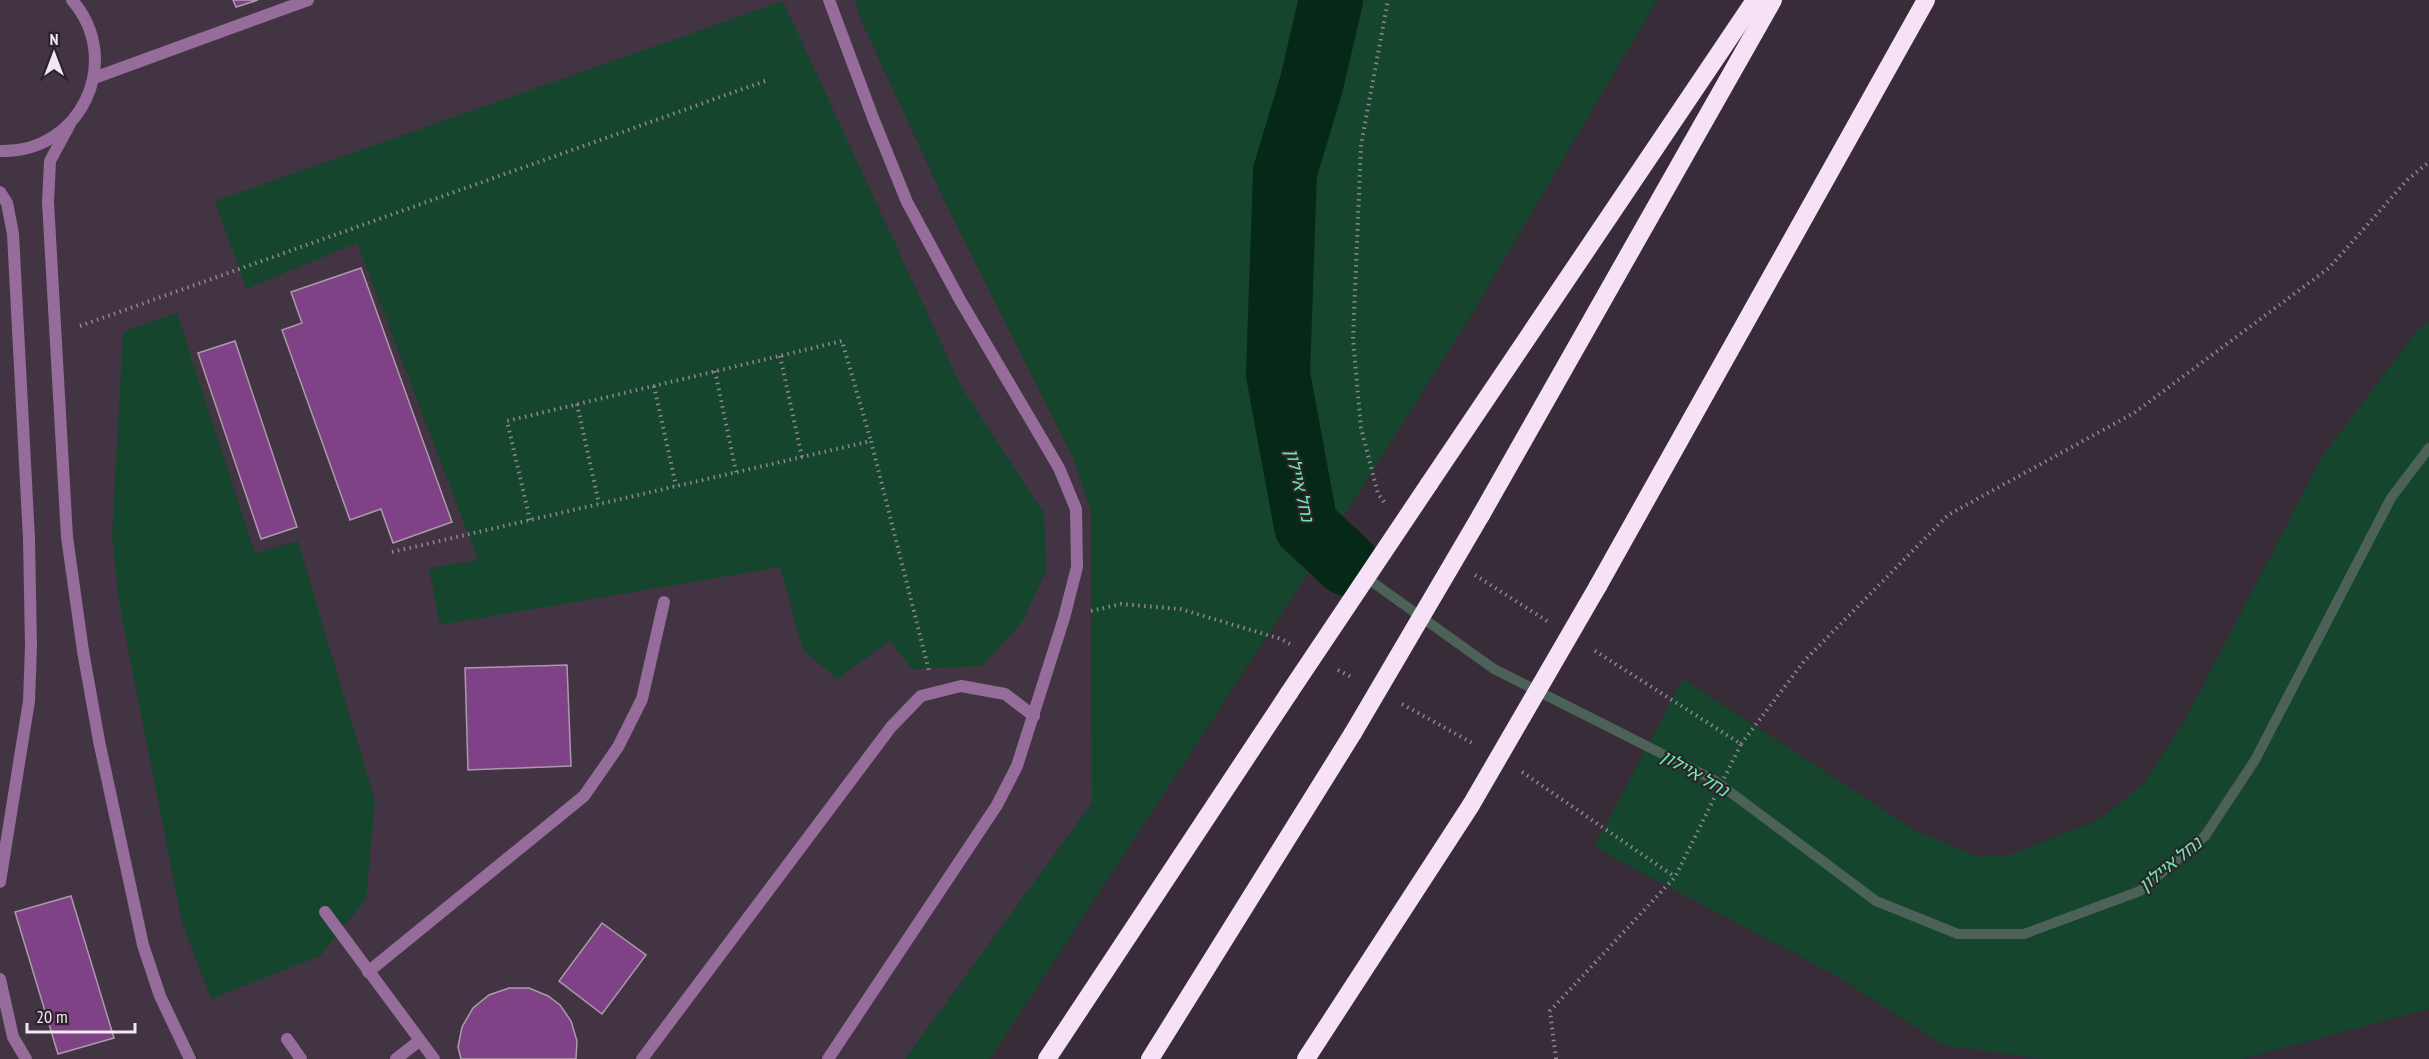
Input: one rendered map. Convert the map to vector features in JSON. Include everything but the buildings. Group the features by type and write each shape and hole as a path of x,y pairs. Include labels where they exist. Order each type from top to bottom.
{"highway":[{"path":"1047,1059 1288,693 1755,0"},
{"path":"1150,1059 1353,733 1481,515 1773,0"},
{"path":"1306,1059 1471,805 1598,586 1926,0"}],"street":[{"path":"72,0 91,31 96,54 94,78 86,103 70,124 50,161 48,202 67,537 99,741 143,945 160,996 190,1059"},
{"path":"94,78 308,0"},
{"path":"828,1059 997,805 1017,766 1034,716 1077,567 1076,509 1059,468 960,300 907,202 829,0"},
{"path":"0,151 16,151 46,142 70,124"},
{"path":"0,192 7,203 14,234 29,539 31,646 29,700 0,882"},
{"path":"368,972 584,796 618,747 642,699 664,602"},
{"path":"642,1059 891,727 921,696 961,686 1005,694 1034,716"},
{"path":"325,912 434,1059"},
{"path":"0,979 14,1037 26,1059"},
{"path":"287,1039 301,1059"},
{"path":"396,1059 419,1041"}],"path":[{"path":"56,335 765,81"},
{"path":"1741,744 1806,660 1947,515 2134,413 2329,268 2407,180 2429,162"},
{"path":"530,520 507,421 842,341 871,441 934,693"},
{"path":"780,356 802,457"},
{"path":"715,371 736,472"},
{"path":"654,386 676,486"},
{"path":"577,404 599,504"},
{"path":"393,552 871,441"},
{"path":"1556,1059 1550,1011 1675,877 1733,760"}],"shaded area":[{"path":"0,0 855,0 861,20 949,210 1073,458 1091,512 1092,803 905,1059 0,1059"}],"green space":[{"path":"855,0 1657,0 1475,309 1283,612 990,1059 905,1059 1092,803 1091,512 1073,458 949,210 861,20"},
{"path":"783,1 961,386 1044,513 1046,572 1022,622 982,666 912,669 890,641 837,679 803,650 780,567 440,625 429,568 478,560 357,243 246,289 215,201"},
{"path":"177,313 255,553 298,541 375,801 366,899 320,956 211,999 182,923 119,602 112,535 123,332"},
{"path":"2429,322 2429,1009 2242,1059 2043,1059 1943,1045 1835,975 1594,847 1683,679 1916,831 1974,855 2009,855 2098,820 2144,783 2185,720 2323,455 2416,332"}],"waterway":[{"name":"נחל איילון","path":"1331,0 1312,82 1285,172 1278,374 1306,526 1347,564"},
{"name":"נחל איילון","path":"1347,564 1494,669 1714,780 1876,901 1958,934 2024,934 2140,891 2205,836 2255,760 2391,498 2429,448"}]}
